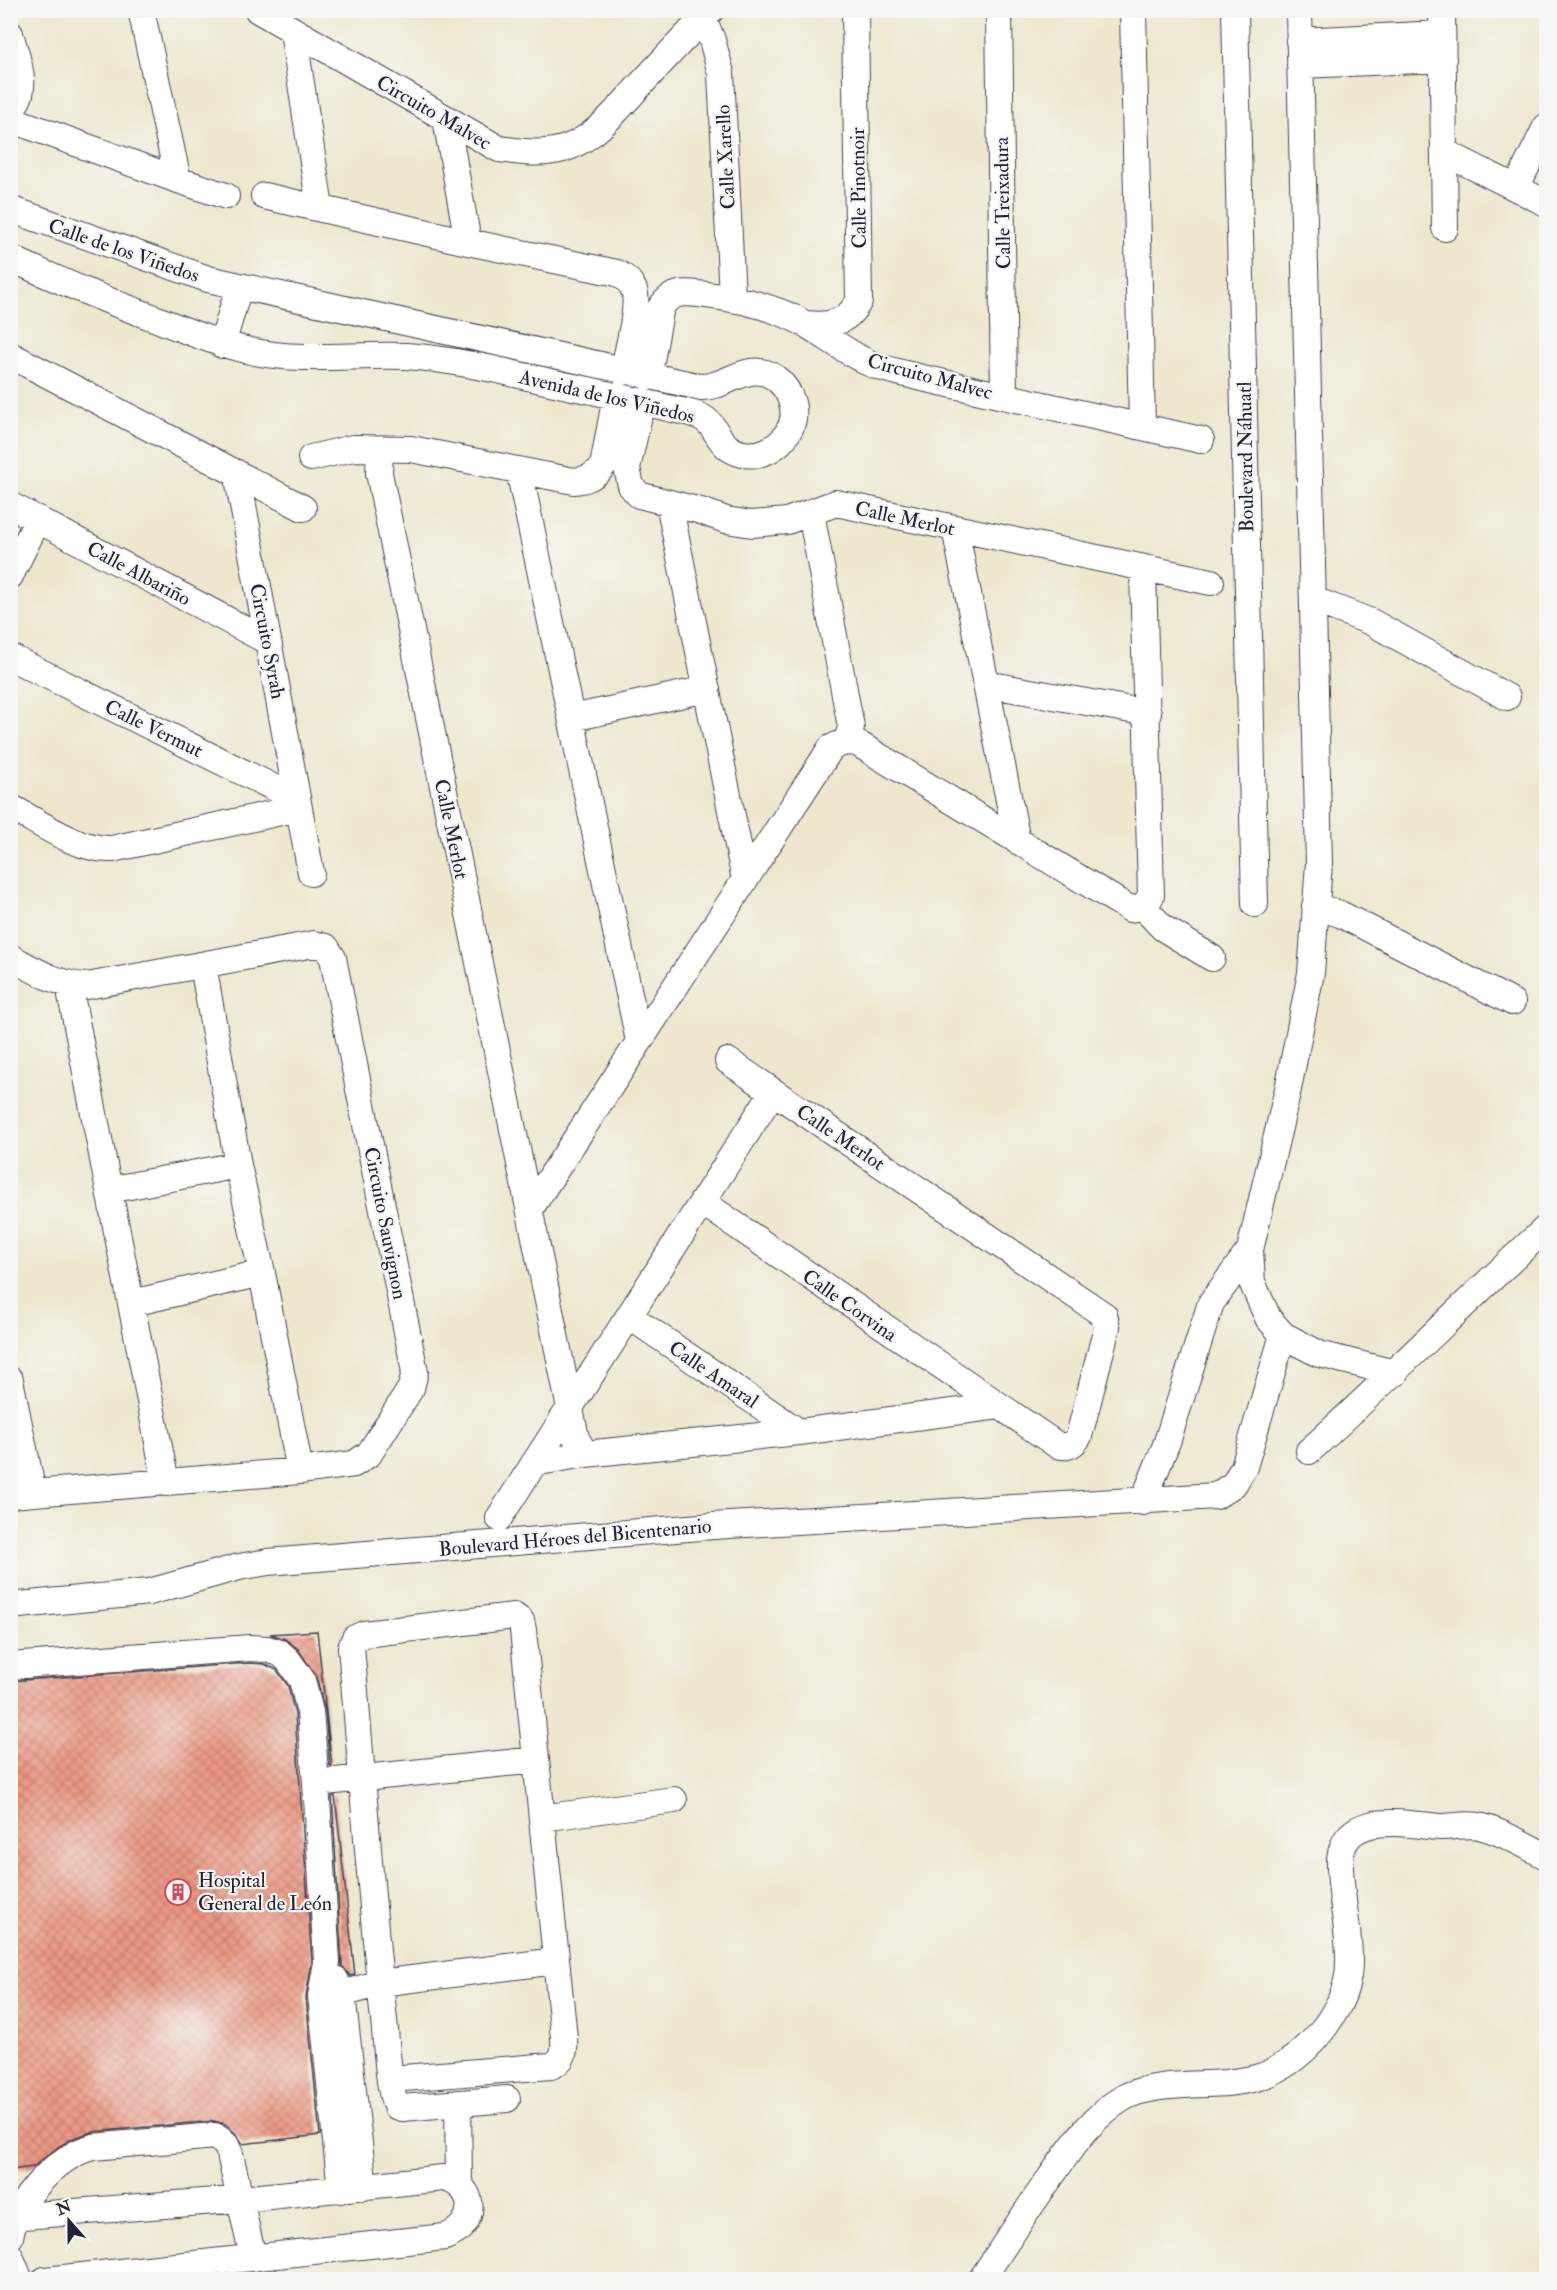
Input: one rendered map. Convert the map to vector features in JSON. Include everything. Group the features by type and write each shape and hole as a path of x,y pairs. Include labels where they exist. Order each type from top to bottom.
{"street":[{"path":"141,10 178,180"},
{"name":"Circuito Malvec","path":"258,10 499,148 524,153 549,152 583,140 604,122 707,14"},
{"name":"Calle Pinotnoir","path":"806,324 822,326 834,324 847,318 859,301 855,10"},
{"name":"Calle Treixadura","path":"999,10 1004,396"},
{"path":"1133,10 1142,426"},
{"name":"Boulevard Náhuatl","path":"1235,10 1255,904"},
{"path":"1299,10 1319,863 1311,973 1303,1018 1250,1250 1252,1282 1268,1318 1283,1335 1319,1354 1395,1373"},
{"name":"Calle Xarello","path":"707,14 721,73 732,298"},
{"path":"293,30 320,208"},
{"path":"10,34 21,78 21,93 17,104 10,109"},
{"path":"1300,53 1442,34 1445,228"},
{"path":"10,119 226,196"},
{"path":"447,119 468,242"},
{"path":"1516,188 1546,127"},
{"path":"1444,152 1546,203"},
{"path":"264,196 617,273 632,285 636,299 623,372"},
{"name":"Calle de los Viñedos","path":"10,209 159,263 239,286"},
{"path":"10,258 64,284 222,345 239,286"},
{"name":"Avenida de los Viñedos","path":"222,345 290,357 405,356 446,360 616,396 645,389 712,387 742,373 759,372 770,375 786,389 794,409 793,420 783,440 775,447 754,454 743,454 724,444 710,422 645,389 623,372 239,286"},
{"name":"Circuito Malvec","path":"645,389 661,306 665,300 682,293 732,298 775,310 806,324 863,361 918,377 1201,440"},
{"path":"10,355 303,508"},
{"name":"Calle Merlot","path":"645,389 627,468 631,486 639,495 726,520 752,524 787,520 836,502 1211,582"},
{"path":"311,458 353,448 428,451 573,481 590,477 603,466 616,396"},
{"name":"Calle Merlot","path":"380,449 379,472 570,1408"},
{"path":"519,470 639,1041"},
{"name":"Circuito Syrah","path":"237,474 311,873"},
{"path":"669,503 745,880"},
{"name":"Calle Albariño","path":"10,505 267,641"},
{"path":"811,513 850,727 847,741"},
{"path":"10,576 38,519"},
{"path":"954,528 1017,841"},
{"path":"530,1209 831,748 847,741 857,743 1130,909 1143,907 1151,896 1143,568"},
{"path":"1314,600 1371,622 1507,697"},
{"name":"Calle Vermut","path":"10,657 298,804"},
{"path":"986,684 1148,714"},
{"path":"572,718 707,689"},
{"path":"10,807 81,844 112,849 298,804"},
{"path":"1315,906 1340,914 1512,1002"},
{"path":"1143,907 1163,928 1212,958"},
{"name":"Circuito Sauvignon","path":"10,957 51,979 69,985 87,986 314,944 326,947 331,952 415,1372 411,1388 365,1459 354,1464 300,1471 22,1494"},
{"path":"203,965 238,1165 262,1273 300,1471"},
{"path":"69,985 166,1483"},
{"path":"499,1518 773,1092 728,1061"},
{"name":"Calle Merlot","path":"773,1092 1107,1318 1107,1327 1079,1436 1070,1446"},
{"path":"519,1159 529,1168 553,1174"},
{"path":"109,1190 238,1165"},
{"name":"Calle Corvina","path":"702,1202 999,1406 1057,1444 1063,1447 1070,1446"},
{"path":"1309,1451 1395,1373 1472,1296 1546,1228"},
{"path":"1143,1502 1167,1442 1211,1303 1250,1250"},
{"path":"132,1303 262,1273"},
{"name":"Calle Amaral","path":"629,1316 799,1432"},
{"name":"Boulevard Héroes del Bicentenario","path":"10,1606 149,1592 239,1567 268,1562 701,1527 1216,1496 1234,1484 1244,1467 1283,1335"},
{"path":"558,1350 573,1362 596,1367"},
{"path":"10,1380 22,1494"},
{"path":"534,1463 585,1454 799,1432 999,1406"},
{"path":"570,1408 576,1438 585,1454"},
{"path":"391,2079 551,2066 558,2063 563,2055 524,1630 521,1621 514,1616 359,1635 352,1642 351,1647 380,1983 391,2079 394,2102 399,2107 507,2099"},
{"path":"10,1666 250,1648 267,1649 280,1653 295,1668 302,1680 307,1697 316,1783 327,1962 352,2188"},
{"path":"316,1783 536,1760"},
{"path":"542,1818 674,1800"},
{"path":"981,2280 1076,2141 1097,2117 1113,2104 1126,2096 1146,2091 1246,2081 1262,2076 1291,2060 1324,2026 1339,2003 1347,1983 1350,1965 1340,1859 1341,1848 1354,1831 1374,1824 1481,1826 1546,1856"},
{"path":"331,1995 380,1983 556,1961"},
{"path":"45,2280 94,2278 434,2239 454,2234 465,2224 469,2211 468,2200 459,2185 458,2103"},
{"path":"12,2224 34,2189 73,2153 93,2147 215,2136 226,2145 230,2154 253,2258"},
{"path":"12,2224 442,2178 459,2185"},
{"path":"10,2256 20,2280"}],"building":[{"path":"317,1631 332,1766 330,1766 325,1711 316,1676 298,1649 285,1639 270,1634"},
{"name":"Hospital General de León","path":"250,1663 264,1664 277,1670 288,1686 295,1714 312,1961 306,1998 320,2135 242,2144 236,2134 225,2124 214,2121 92,2132 58,2147 33,2167 10,2170 10,1681"},
{"path":"332,1796 335,1796 355,1975 350,1976 342,1966"}],"place":[{"name":"Hospital General de León","path":"178,1892"}]}
